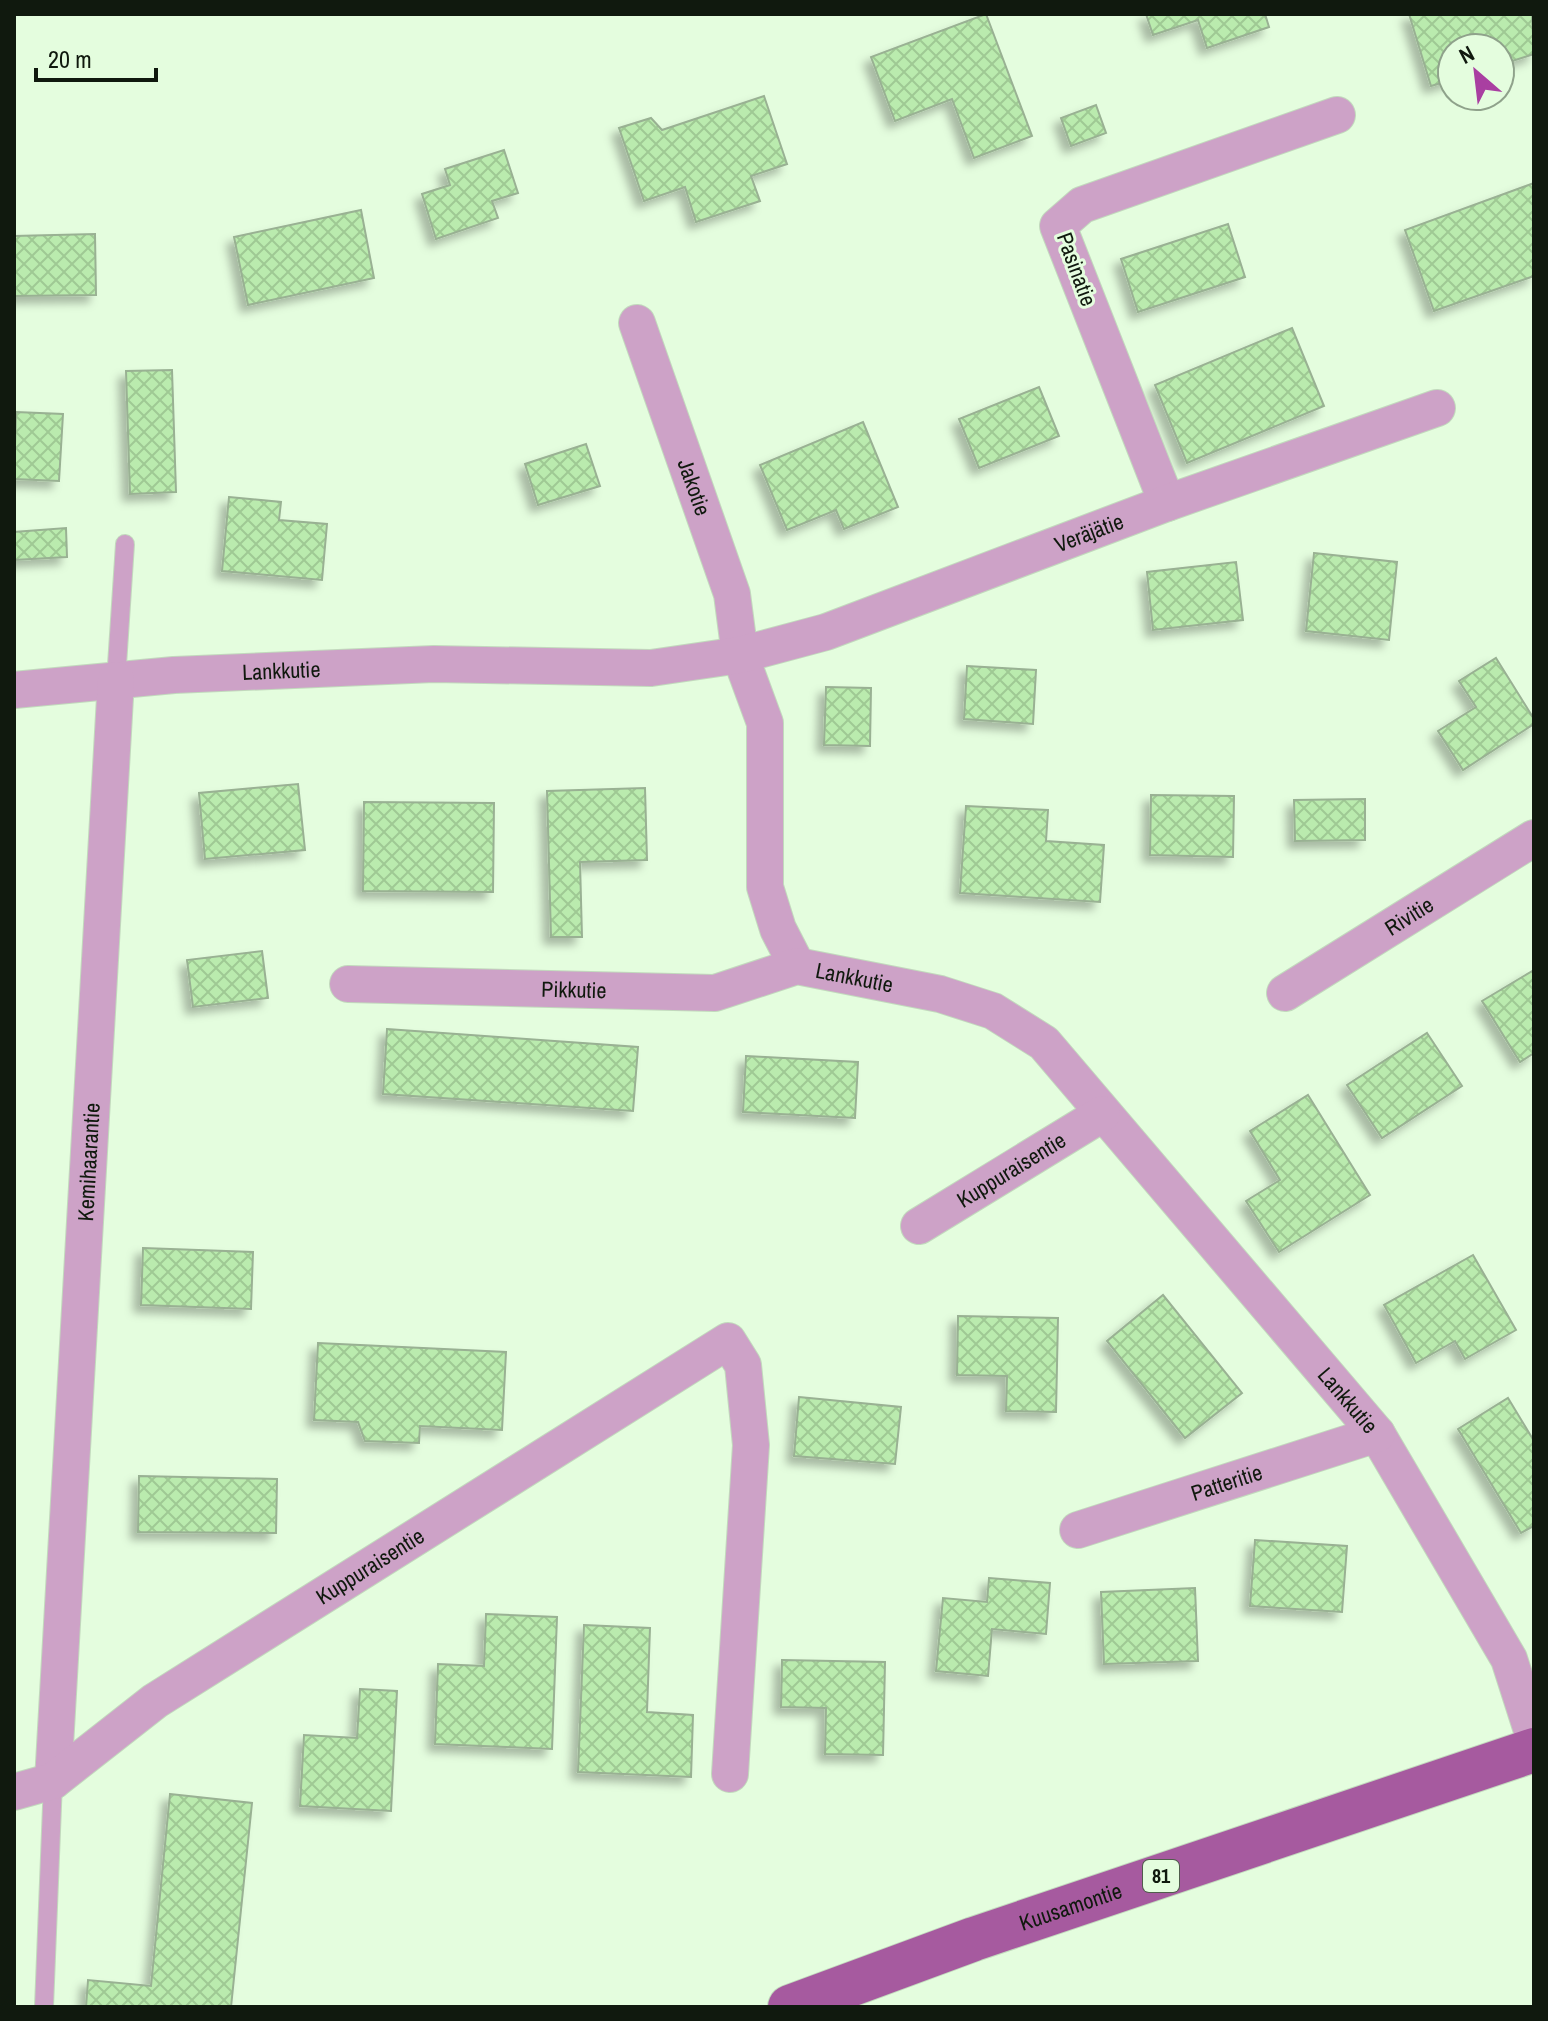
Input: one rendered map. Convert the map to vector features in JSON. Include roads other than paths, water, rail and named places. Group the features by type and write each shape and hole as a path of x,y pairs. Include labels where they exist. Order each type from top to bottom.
{"main road":[{"name":"Kuusamontie","path":"790,2007 974,1939 1534,1750"}],"street":[{"name":"Pasinatie","path":"1167,503 1058,226 1082,205 1337,115"},
{"name":"Jakotie","path":"637,323 732,594 740,655"},
{"name":"Veräjätie","path":"740,655 826,632 1167,503 1437,408"},
{"name":"Lankkutie","path":"14,690 174,675 434,664 651,668 740,655 765,723 765,887 778,929 797,966 940,994 993,1011 1044,1043 1377,1434 1509,1659 1534,1737"},
{"name":"Kemihaarantie","path":"53,1781 116,680"},
{"name":"Rivitie","path":"1285,993 1534,838"},
{"name":"Pikkutie","path":"348,984 715,993 797,966"},
{"name":"Kuppuraisentie","path":"919,1226 1102,1114"},
{"name":"Kuppuraisentie","path":"14,1792 53,1781 155,1701 728,1341 743,1365 751,1445 730,1774"},
{"name":"Patteritie","path":"1078,1530 1377,1434"}],"lane":[{"name":"Kemihaarantie","path":"116,680 125,544"},
{"path":"44,2007 53,1781"}]}
